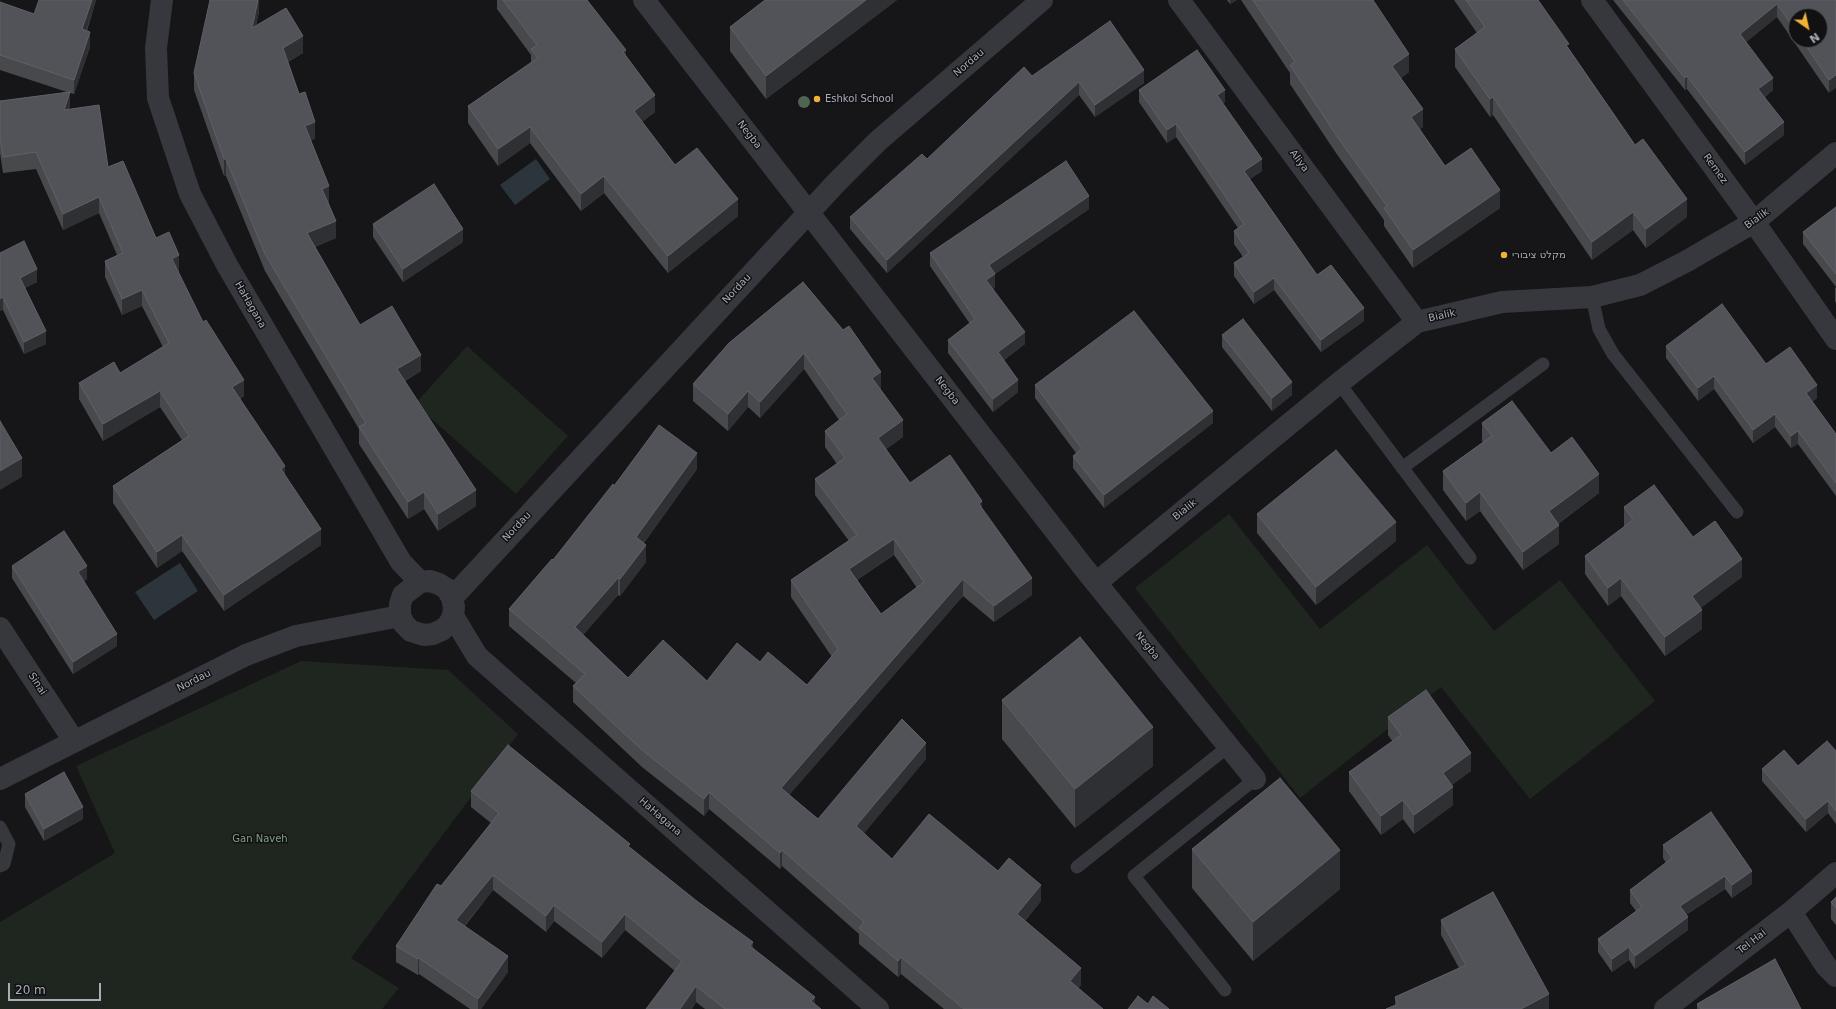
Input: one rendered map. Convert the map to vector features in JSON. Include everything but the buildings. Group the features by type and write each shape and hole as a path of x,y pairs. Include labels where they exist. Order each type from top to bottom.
{"street":[{"name":"HaHagana","path":"162,0 156,48 158,98 190,194 227,265 401,562 420,582"},
{"name":"Negba","path":"644,0 1096,583 1255,779"},
{"name":"Nordau","path":"452,607 808,212 878,141 1042,0"},
{"name":"Aliya","path":"1179,0 1417,322"},
{"name":"Remez","path":"1592,0 1754,222 1836,339"},
{"name":"Bialik","path":"1096,583 1339,383 1417,322 1502,302 1592,297 1640,285 1687,261 1754,222 1836,153"},
{"path":"430,581 447,589 452,607 449,624 442,630 433,634 424,635 411,631 404,624 400,616 400,604 403,595 420,582 430,581"},
{"name":"HaHagana","path":"452,607 476,656 878,1009"},
{"name":"Nordau","path":"0,779 246,655 289,639 347,625 400,616"},
{"name":"Sinai","path":"0,628 74,741"},
{"name":"Tel Hai","path":"1665,1009 1791,912 1836,873"},
{"path":"1791,912 1826,966 1836,976"}],"lane":[{"path":"1592,297 1599,329 1613,354 1737,512"},
{"path":"1402,468 1543,364"},
{"path":"1339,383 1470,558"},
{"path":"1077,867 1229,746"},
{"path":"1226,990 1134,876 1255,779"},
{"path":"0,827 10,844 4,864 0,866"}],"green space":[{"path":"467,346 568,436 516,494 415,404"},
{"path":"1229,514 1320,629 1427,545 1494,631 1560,580 1655,701 1530,799 1441,687 1300,798 1135,588"},
{"name":"Gan Naveh","path":"301,661 448,670 518,734 351,958 399,988 382,1009 0,1009 0,922 115,853 76,766"}],"shaded area":[{"path":"536,159 550,179 515,205 500,185"},
{"path":"180,563 198,591 154,620 135,592"}],"place":[{"name":"Eshkol School","path":"817,99"},
{"name":"מקלט ציבורי","path":"1504,255"}]}
